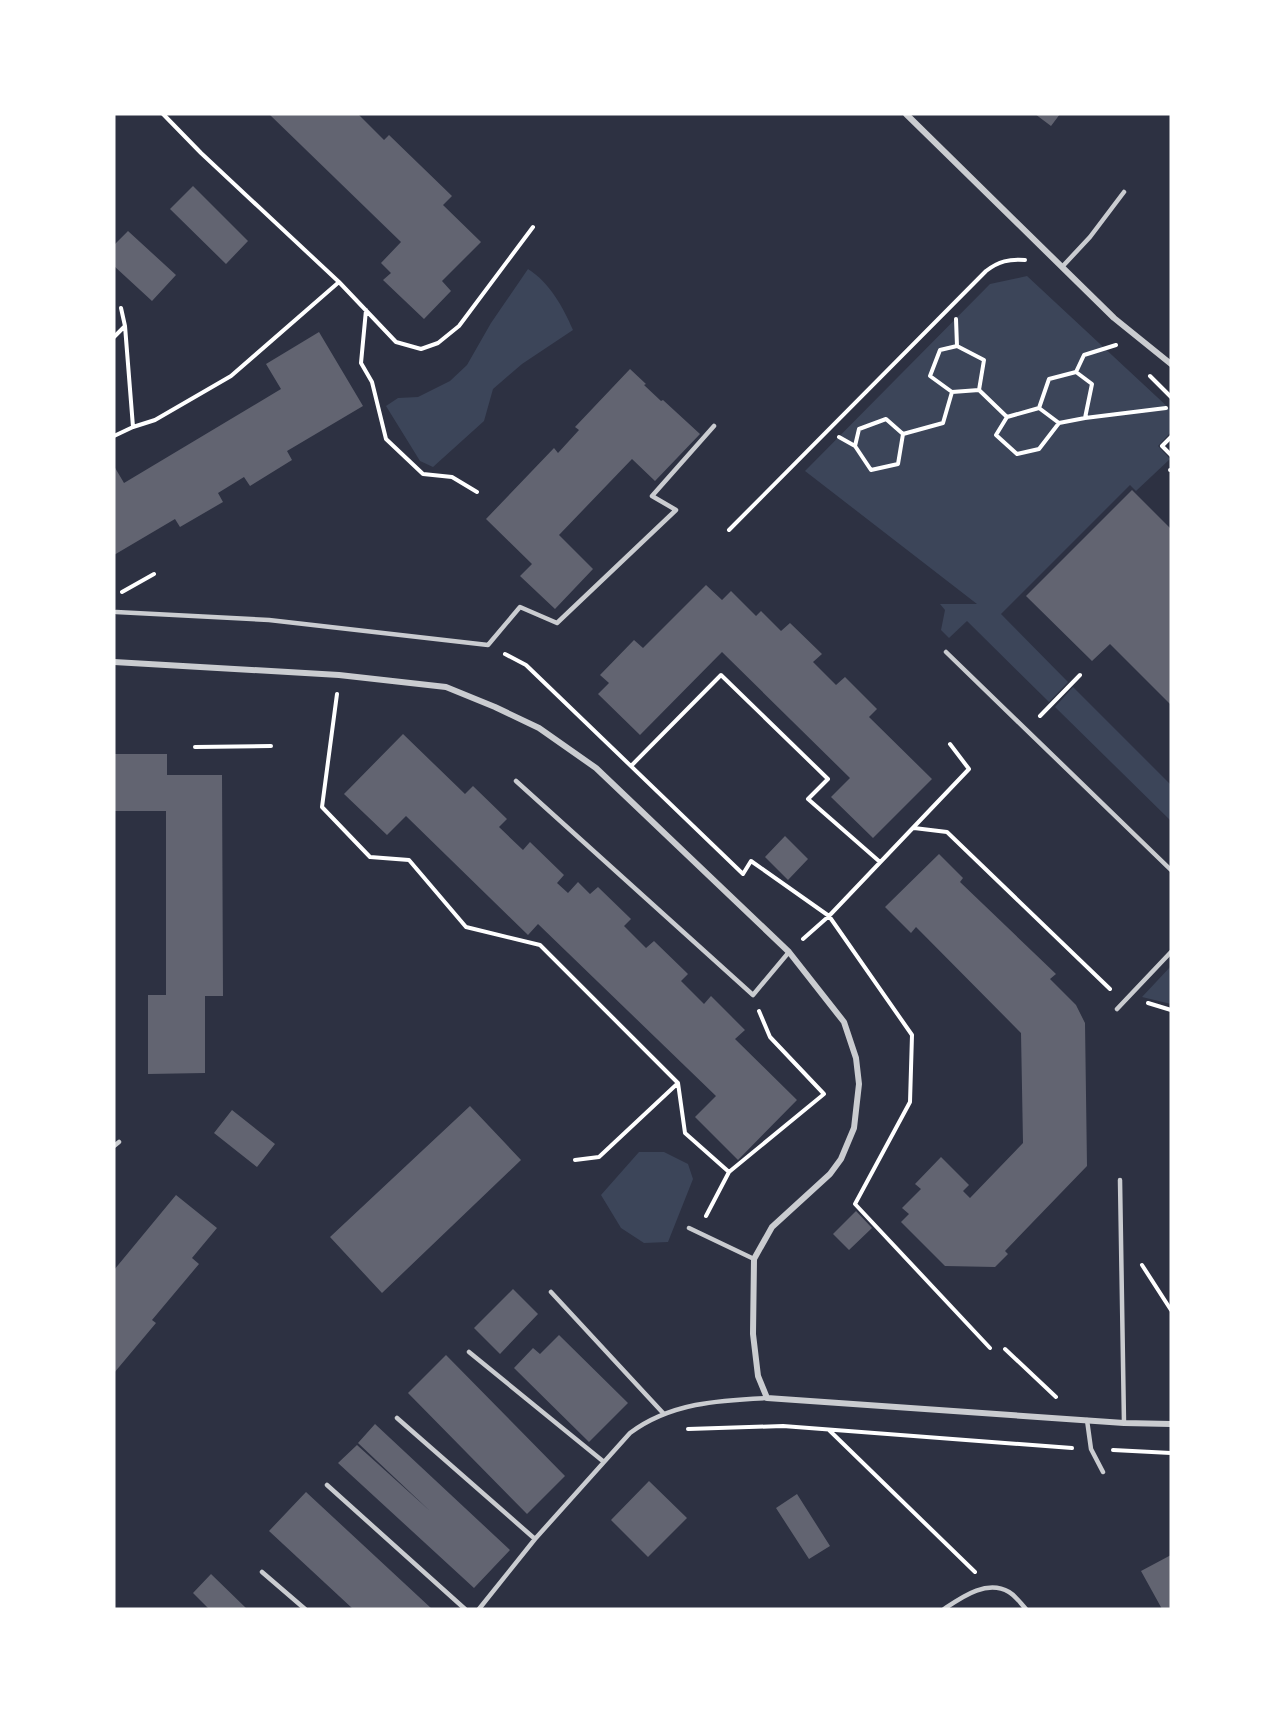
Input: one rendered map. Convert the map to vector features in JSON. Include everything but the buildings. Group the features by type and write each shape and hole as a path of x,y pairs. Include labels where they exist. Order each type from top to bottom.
{"street":[{"path":"906,114 1114,318 1171,364"},
{"path":"114,662 339,675 446,687 495,706 539,728 596,768 789,952 844,1022 856,1058 859,1084 854,1128 841,1159 830,1174 772,1227 754,1259 753,1334 758,1376 767,1398 1124,1423 1171,1424"}],"lane":[{"path":"1062,267 1090,237 1124,192"},
{"path":"116,612 269,620 488,645 520,607 557,623 676,510 652,496 714,426"},
{"path":"946,652 1171,870"},
{"path":"516,781 753,995 789,952"},
{"path":"1117,1009 1171,952"},
{"path":"114,1146 119,1142"},
{"path":"1120,1180 1124,1423"},
{"path":"689,1228 754,1259"},
{"path":"552,1292 663,1413"},
{"path":"469,1353 604,1462"},
{"path":"479,1609 535,1539 630,1432 663,1413 693,1405 730,1399 767,1398"},
{"path":"398,1418 535,1539"},
{"path":"1087,1420 1092,1449 1103,1472"},
{"path":"327,1485 465,1609"},
{"path":"262,1572 305,1609"},
{"path":"944,1609 969,1593 991,1588 1009,1592 1026,1609"}],"path":[{"path":"163,114 201,153 339,282 396,342 421,349 438,343 459,326 533,227"},
{"path":"729,530 986,272 995,264 1006,260 1031,260"},
{"path":"114,436 155,420 231,376 339,282"},
{"path":"121,309 125,326 133,427"},
{"path":"366,309 361,363 372,382 386,439 423,474 452,477 477,492"},
{"path":"956,319 957,346"},
{"path":"114,337 125,326"},
{"path":"1076,372 1084,355 1118,344 1110,337"},
{"path":"979,390 984,360 957,346 940,350 930,376 952,392 979,390 1007,417"},
{"path":"1039,408 1049,379 1076,372"},
{"path":"1076,372 1092,384 1084,418"},
{"path":"1148,374 1171,396"},
{"path":"903,434 943,423 952,392"},
{"path":"1039,408 1007,417 996,435 1017,454 1039,449 1059,423 1166,408"},
{"path":"1039,408 1059,423"},
{"path":"855,446 859,429 886,419 903,434"},
{"path":"839,436 855,446 871,470 898,464 903,434"},
{"path":"1171,437 1162,446 1171,455"},
{"path":"114,596 154,574"},
{"path":"339,675 322,807 370,857 409,860 466,927 540,945 678,1083 685,1133 729,1173"},
{"path":"631,766 721,675 828,779 808,799 880,862"},
{"path":"1027,730 1080,675"},
{"path":"789,952 829,916 969,770 950,744"},
{"path":"195,747 272,746"},
{"path":"913,828 947,832 1112,991 1117,1009"},
{"path":"697,1232 729,1173 824,1094 770,1037 753,995"},
{"path":"575,1160 599,1157 678,1083"},
{"path":"1122,1233 1171,1310"},
{"path":"1005,1349 1056,1396 1053,1446"},
{"path":"663,1413 669,1430 783,1426 1171,1453"},
{"path":"829,1430 991,1588"}],"shaded area":[{"path":"528,269 543,281 555,296 573,330 522,364 493,389 484,421 433,467 420,461 386,406 398,398 418,397 450,381 467,365 491,323"},
{"path":"1027,276 1171,410 1171,432 1158,446 1170,459 1136,491 1130,485 1001,614 1068,682 1049,702 967,621 949,638 941,630 945,610 940,604 977,604 805,471 990,284"},
{"path":"1073,687 1171,785 1171,821 1055,707"},
{"path":"1171,966 1171,1004 1142,997"},
{"path":"639,1152 664,1152 688,1164 693,1179 668,1242 644,1243 621,1228 601,1195"}]}
